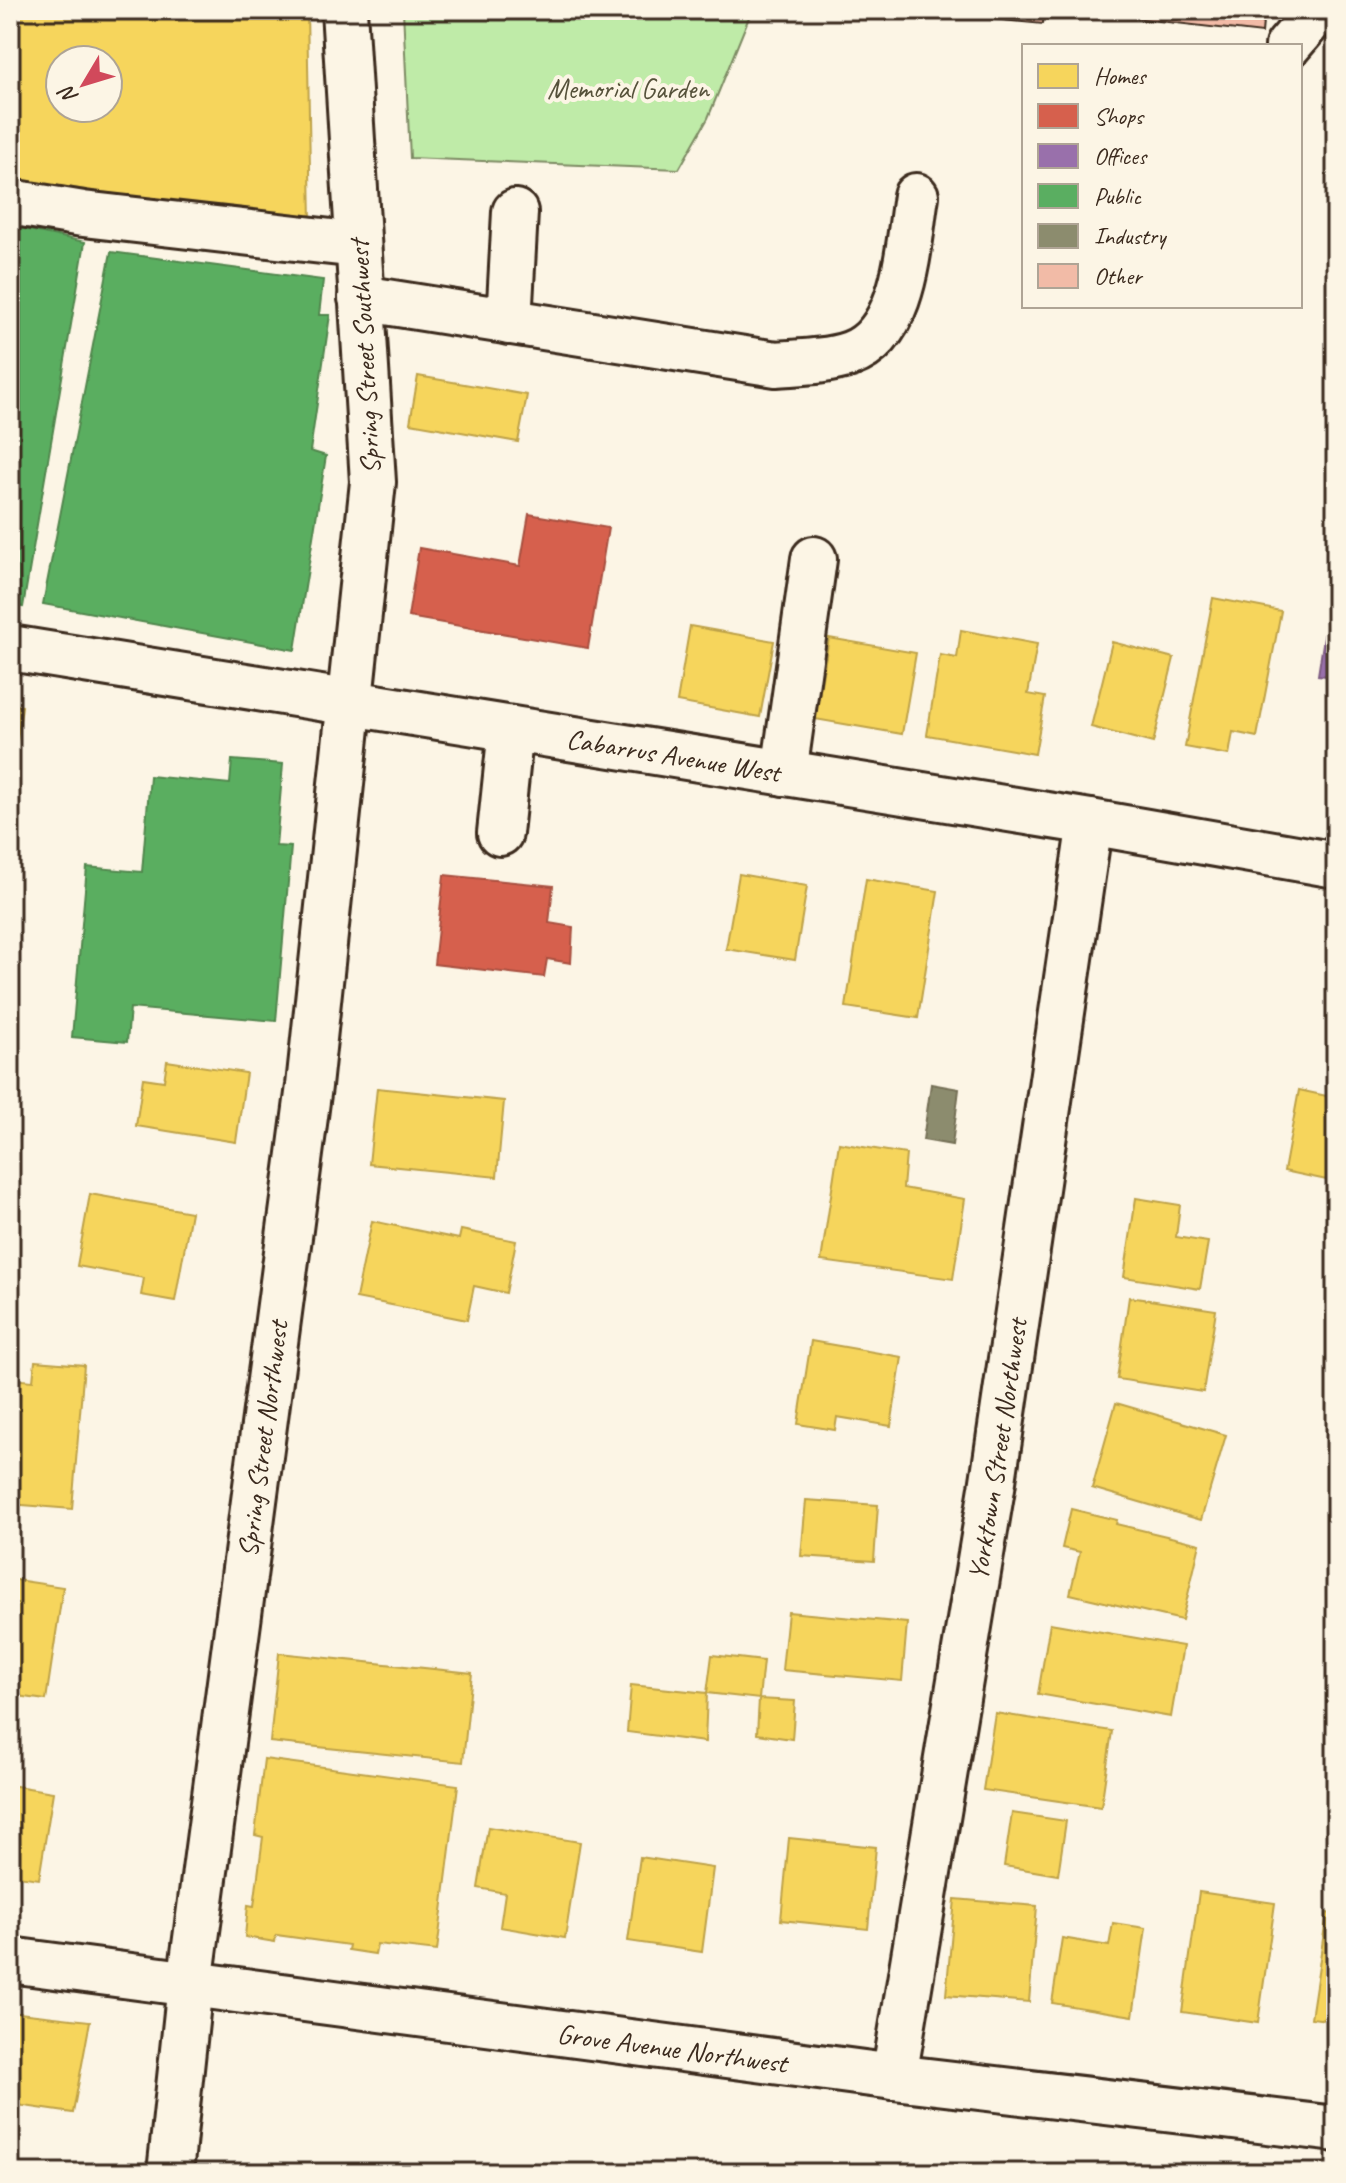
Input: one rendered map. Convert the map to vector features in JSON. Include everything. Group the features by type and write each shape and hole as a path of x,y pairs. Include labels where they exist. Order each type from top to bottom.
{"street":[{"name":"Spring Street Southwest","path":"344,10 373,482 351,703"},
{"path":"1290,44 1319,10"},
{"path":"361,298 776,364 826,360 853,353 877,334 898,301 916,196"},
{"path":"10,202 83,214 358,245"},
{"path":"509,322 515,212"},
{"path":"784,773 814,559"},
{"name":"Cabarrus Avenue West","path":"10,648 1090,822 1336,865"},
{"name":"Spring Street Northwest","path":"170,2173 190,1984 309,1086 351,703"},
{"path":"500,833 511,729"},
{"name":"Yorktown Street Northwest","path":"894,2077 992,1488 1090,822"},
{"name":"Grove Avenue Northwest","path":"10,1960 894,2077 1336,2129"}],"green space":[{"name":"Memorial Garden","path":"403,10 752,10 708,118 679,169 410,158"}],"building: Homes":[{"path":"10,10 307,10 311,222 10,179"},
{"path":"418,376 527,395 518,442 410,423"},
{"path":"1213,598 1281,611 1257,737 1233,732 1229,755 1185,747"},
{"path":"690,626 774,641 760,717 677,702"},
{"path":"961,630 1037,644 1028,694 1045,697 1035,754 927,735 940,655 957,658"},
{"path":"829,638 916,653 902,734 815,719"},
{"path":"1112,642 1174,658 1153,743 1091,727"},
{"path":"10,704 22,706 10,790"},
{"path":"739,874 807,886 795,960 726,949"},
{"path":"866,879 938,891 918,1018 846,1007"},
{"path":"167,1061 246,1073 236,1142 136,1126 143,1078 164,1081"},
{"path":"377,1088 504,1101 497,1177 369,1164"},
{"path":"1299,1090 1336,1098 1336,1182 1284,1171"},
{"path":"839,1143 906,1154 903,1188 965,1199 953,1279 821,1261"},
{"path":"90,1194 191,1212 175,1301 141,1295 144,1278 77,1266"},
{"path":"1136,1198 1180,1205 1176,1237 1208,1242 1200,1289 1124,1277"},
{"path":"372,1221 459,1239 461,1230 516,1241 506,1293 474,1286 467,1320 356,1298"},
{"path":"1129,1297 1216,1310 1203,1392 1117,1379"},
{"path":"811,1341 902,1357 891,1426 837,1417 835,1430 798,1424"},
{"path":"35,1361 84,1365 72,1509 10,1504 10,1379 33,1381"},
{"path":"1116,1403 1226,1435 1201,1520 1092,1488"},
{"path":"806,1500 878,1505 874,1561 801,1556"},
{"path":"1071,1509 1117,1520 1116,1524 1200,1544 1182,1620 1070,1594 1080,1552 1062,1548"},
{"path":"10,1579 63,1587 46,1700 10,1695"},
{"path":"788,1612 907,1623 902,1681 782,1670"},
{"path":"1050,1623 1183,1646 1171,1717 1038,1694"},
{"path":"279,1653 472,1673 463,1762 270,1742"},
{"path":"712,1655 763,1661 759,1699 707,1693"},
{"path":"631,1685 707,1693 705,1742 627,1732"},
{"path":"759,1699 795,1701 792,1739 757,1734"},
{"path":"995,1713 1112,1731 1101,1807 983,1790"},
{"path":"264,1759 458,1785 437,1951 377,1944 375,1954 348,1950 349,1945 276,1935 275,1942 245,1937 248,1905 254,1906 263,1837 255,1835"},
{"path":"10,1785 53,1792 39,1879 10,1875"},
{"path":"1012,1813 1066,1821 1058,1875 1004,1866"},
{"path":"488,1827 580,1842 565,1938 500,1927 505,1893 478,1888"},
{"path":"789,1838 876,1847 868,1929 781,1920"},
{"path":"640,1857 713,1868 702,1952 628,1941"},
{"path":"1199,1892 1275,1903 1258,2023 1182,2012"},
{"path":"955,1899 1037,1906 1029,2002 946,1995"},
{"path":"1327,1913 1336,1915 1336,2021 1311,2018"},
{"path":"1113,1923 1146,1928 1133,2016 1052,2003 1062,1938 1109,1946"},
{"path":"10,2012 90,2021 73,2113 10,2104"}],"building: Shops":[{"path":"529,514 608,528 588,648 408,617 419,548 520,566"},
{"path":"444,875 553,886 549,923 573,927 571,963 547,959 544,977 434,964"}],"building: Offices":[{"path":"1331,593 1336,594 1336,677 1318,675"}],"building: Public":[{"path":"10,226 85,242 23,607 10,605"},
{"path":"111,252 323,280 319,315 330,315 310,451 326,456 295,650 43,604"},
{"path":"232,760 283,764 276,846 291,847 276,1021 130,1008 127,1042 72,1037 87,867 142,872 150,776 230,784"}],"building: Industry":[{"path":"931,1084 959,1089 952,1145 923,1140"}],"building: Other":[{"path":"994,10 1044,10 1043,24 993,19"},
{"path":"1064,10 1264,10 1262,33"}]}
